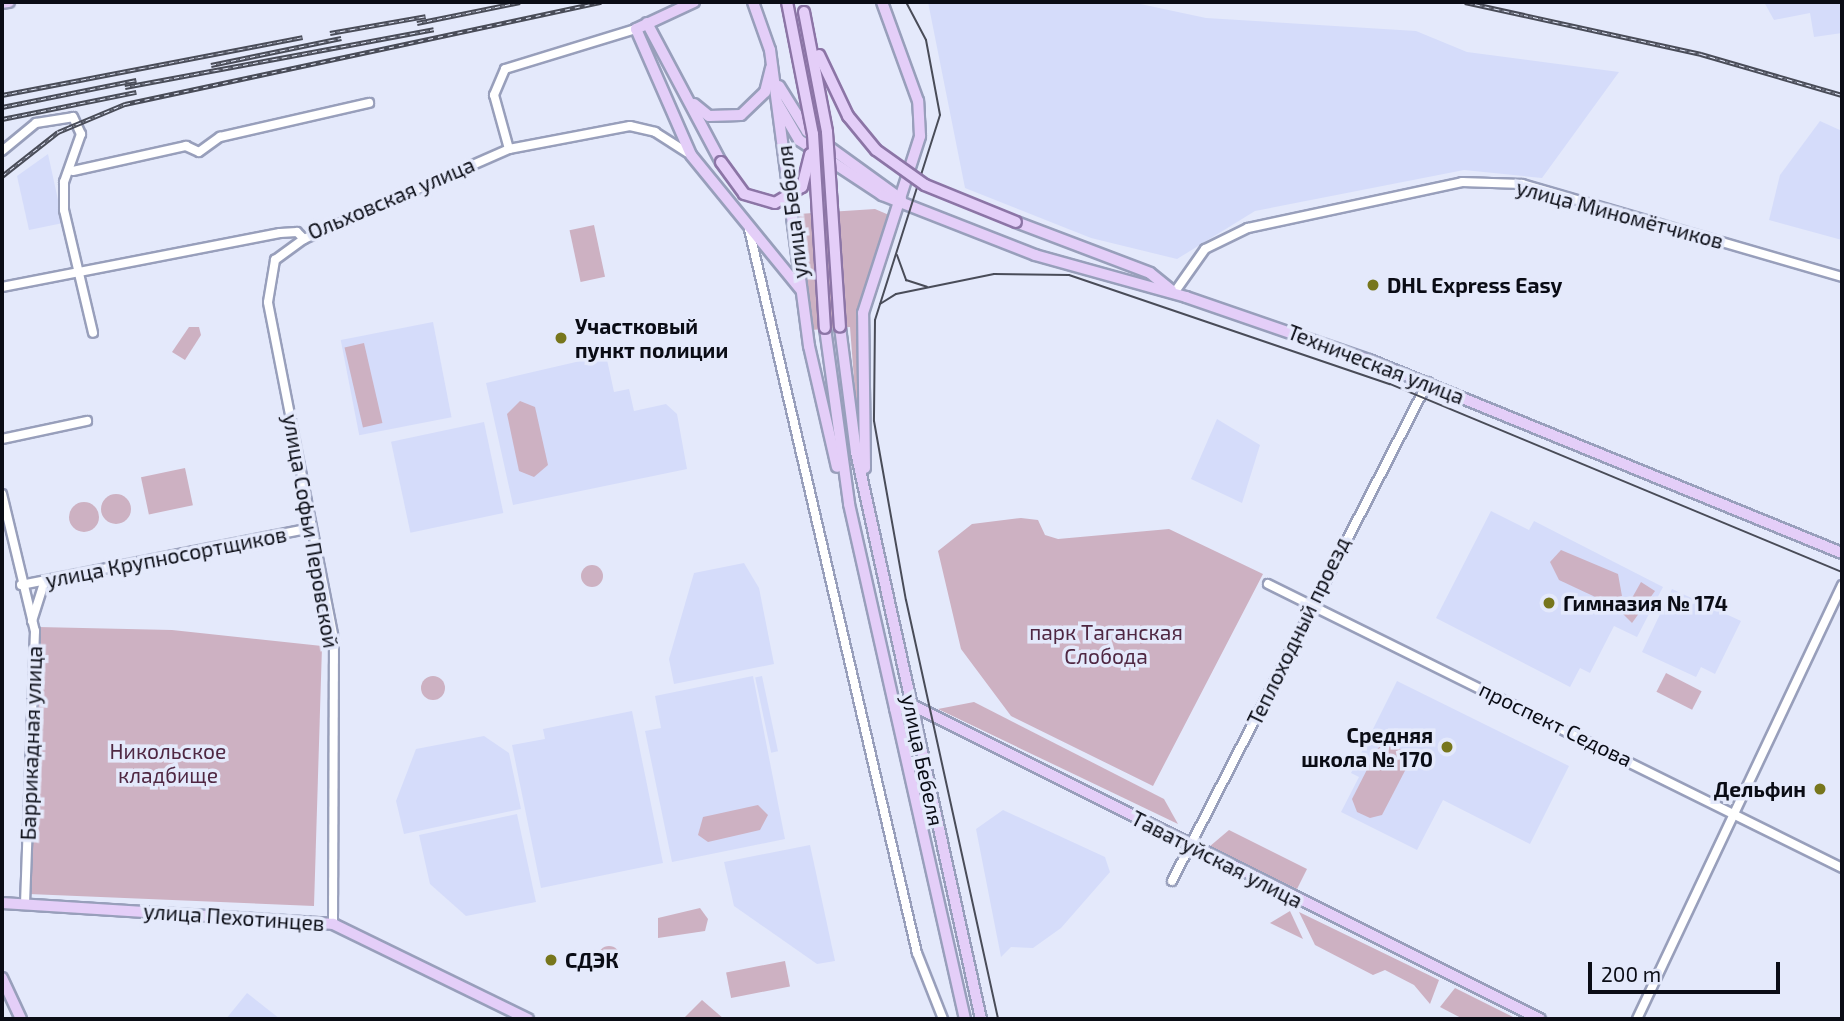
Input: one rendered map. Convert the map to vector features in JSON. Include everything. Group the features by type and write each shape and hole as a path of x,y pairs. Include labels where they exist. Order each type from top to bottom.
{"main road":[{"path":"2,3 9,2"},
{"path":"694,2 636,29 691,155 749,229 801,289"},
{"path":"648,23 721,162 744,194 764,202 784,200 807,177 809,111 787,2"},
{"name":"улица Бебеля","path":"867,500 860,333 918,149 920,113 882,2"},
{"name":"улица Бебеля","path":"753,3 770,50 774,72 801,289 823,420 849,504 965,1019"},
{"path":"803,7 836,97 876,150 925,185 1150,273 1174,293"},
{"name":"улица Бебеля","path":"803,7 828,144 839,327 867,500 981,1019"},
{"path":"685,94 709,116 750,110 765,92 770,50"},
{"name":"Техническая улица","path":"774,72 800,125 902,200"},
{"name":"Техническая улица","path":"778,104 799,140 882,195 902,200 1018,249 1174,293 1428,382 1842,553"},
{"name":"улица Бебеля","path":"809,111 825,328 849,504"},
{"path":"895,709 912,705"},
{"name":"Таватуйская улица","path":"912,705 1539,1019"},
{"name":"улица Пехотинцев","path":"2,903 333,924 528,1019"},
{"path":"2,978 21,1019"}],"street":[{"path":"509,149 494,95 505,69 636,29"},
{"path":"73,171 186,146 199,152 220,137 369,103"},
{"path":"2,151 36,123 73,117 81,134 73,171 64,182 64,210 81,272 93,333"},
{"name":"Ольховская улица","path":"2,287 280,233 297,232 304,239 509,149 630,126 655,132 691,155"},
{"name":"улица Миномётчиков","path":"1174,293 1205,249 1248,228 1462,182 1522,184 1842,277"},
{"path":"749,229 918,953 943,1019"},
{"name":"улица Софьи Перовской","path":"304,239 275,260 268,302 334,639 333,924"},
{"name":"Теплоходный проезд","path":"1172,881 1428,382"},
{"path":"2,439 87,421"},
{"name":"Баррикадная улица","path":"2,494 21,585 32,621 25,904"},
{"name":"улица Крупносортщиков","path":"21,585 311,528"},
{"path":"32,621 45,580"},
{"name":"проспект Седова","path":"1268,584 1842,868"},
{"path":"1637,1019 1842,585"}],"shaded area":[{"path":"928,2 1131,2 1206,18 1416,31 1467,52 1619,72 1542,178 1464,170 1255,211 1177,259 1091,238 965,188"},
{"path":"1764,2 1842,2 1842,33 1814,37 1810,13 1774,20"},
{"path":"1820,121 1842,131 1842,240 1769,220 1780,175"},
{"path":"48,154 63,223 29,230 17,176"},
{"path":"433,322 452,417 359,435 341,340"},
{"path":"606,355 614,392 629,389 634,411 666,404 677,414 687,469 513,505 486,383"},
{"path":"1217,419 1260,445 1242,503 1191,479"},
{"path":"484,422 503,513 410,533 391,442"},
{"name":"Гимназия № 174","path":"1491,511 1529,530 1534,521 1663,587 1637,637 1614,626 1590,673 1580,668 1570,687 1436,618"},
{"path":"744,563 759,588 774,664 674,684 669,659 694,573"},
{"path":"1672,589 1741,621 1715,674 1701,667 1696,677 1642,652"},
{"path":"753,676 785,839 672,862 645,731 661,728 655,696"},
{"path":"762,676 778,751 771,753 755,677"},
{"name":"Средняя школа № 170","path":"1397,681 1569,766 1530,844 1443,800 1417,850 1341,812 1359,777 1351,773"},
{"path":"632,711 663,863 541,888 512,745 545,739 543,729"},
{"path":"484,736 509,753 521,809 404,834 396,801 416,749"},
{"path":"1003,810 1105,857 1110,872 1061,928 1033,948 1011,947 1001,957 976,829"},
{"path":"517,814 536,902 466,916 430,884 419,835"},
{"path":"810,845 835,961 817,964 734,906 724,862"},
{"path":"247,993 280,1019 226,1019"}],"green space":[{"path":"875,209 889,215 859,313 857,418 850,327 811,330 798,214"},
{"path":"594,225 605,277 581,282 570,230"},
{"path":"189,327 199,327 201,335 185,360 172,352"},
{"path":"364,343 382,423 363,427 345,347"},
{"path":"520,401 535,407 548,465 534,477 519,471 507,414"},
{"path":"185,468 193,505 149,515 141,477"},
{"path":"116,494 122,495 130,503 130,515 122,523 116,524 110,523 102,515 101,509 102,503 110,495"},
{"path":"84,502 95,506 99,517 95,528 84,532 73,528 69,517 73,506"},
{"name":"парк Таганская Слобода","path":"1021,518 1038,520 1045,535 1058,539 1169,529 1263,574 1153,786 1011,716 961,649 938,551 972,524"},
{"path":"1561,550 1618,574 1622,596 1606,602 1559,580 1550,562"},
{"path":"592,565 600,568 603,576 600,584 592,587 584,584 581,576 584,568"},
{"path":"1641,582 1655,591 1632,623 1623,614"},
{"name":"Никольское кладбище","path":"38,627 172,630 322,646 314,906 29,894"},
{"path":"1666,673 1702,691 1692,710 1656,692"},
{"path":"433,676 442,679 445,688 442,697 433,700 424,697 421,688 424,679"},
{"path":"974,702 1164,799 1178,824 938,709"},
{"path":"1387,743 1405,751 1409,763 1382,815 1370,818 1357,812 1352,799 1378,748"},
{"path":"758,805 768,815 760,830 708,842 698,835 703,817"},
{"path":"1229,830 1307,869 1297,889 1209,847"},
{"path":"700,908 708,919 705,931 658,938 658,918"},
{"path":"1290,911 1303,939 1270,923"},
{"path":"1299,912 1439,980 1430,1004 1414,985 1385,970 1373,975 1315,945"},
{"path":"609,946 619,953 620,957 613,967 609,968 599,961 598,957 605,947"},
{"path":"785,961 790,987 731,998 726,972"},
{"path":"1455,988 1517,1019 1463,1019 1440,1007"},
{"path":"702,1000 724,1019 685,1017"}],"tram line":[{"path":"906,2 926,40 940,115 875,320 874,421 906,600 998,1019"},
{"path":"897,255 906,280 927,287"},
{"path":"880,304 896,294 994,274 1069,275 1390,384 1842,572"}],"railway":[{"path":"417,23 520,2"},
{"path":"2,176 58,132 125,104 601,2"},
{"path":"1465,2 1701,54 1842,95"},
{"path":"330,33 426,16"},
{"path":"125,87 434,29"},
{"path":"2,95 302,37"},
{"path":"211,65 341,38"},
{"path":"2,107 136,80"},
{"path":"2,119 136,92"}],"place":[{"name":"DHL Express Easy","path":"1373,285"},
{"name":"Участковый пункт полиции","path":"561,338"},
{"name":"Гимназия № 174","path":"1549,603"},
{"name":"Средняя школа № 170","path":"1447,747"},
{"name":"Дельфин","path":"1820,789"},
{"name":"СДЭК","path":"551,960"}]}
